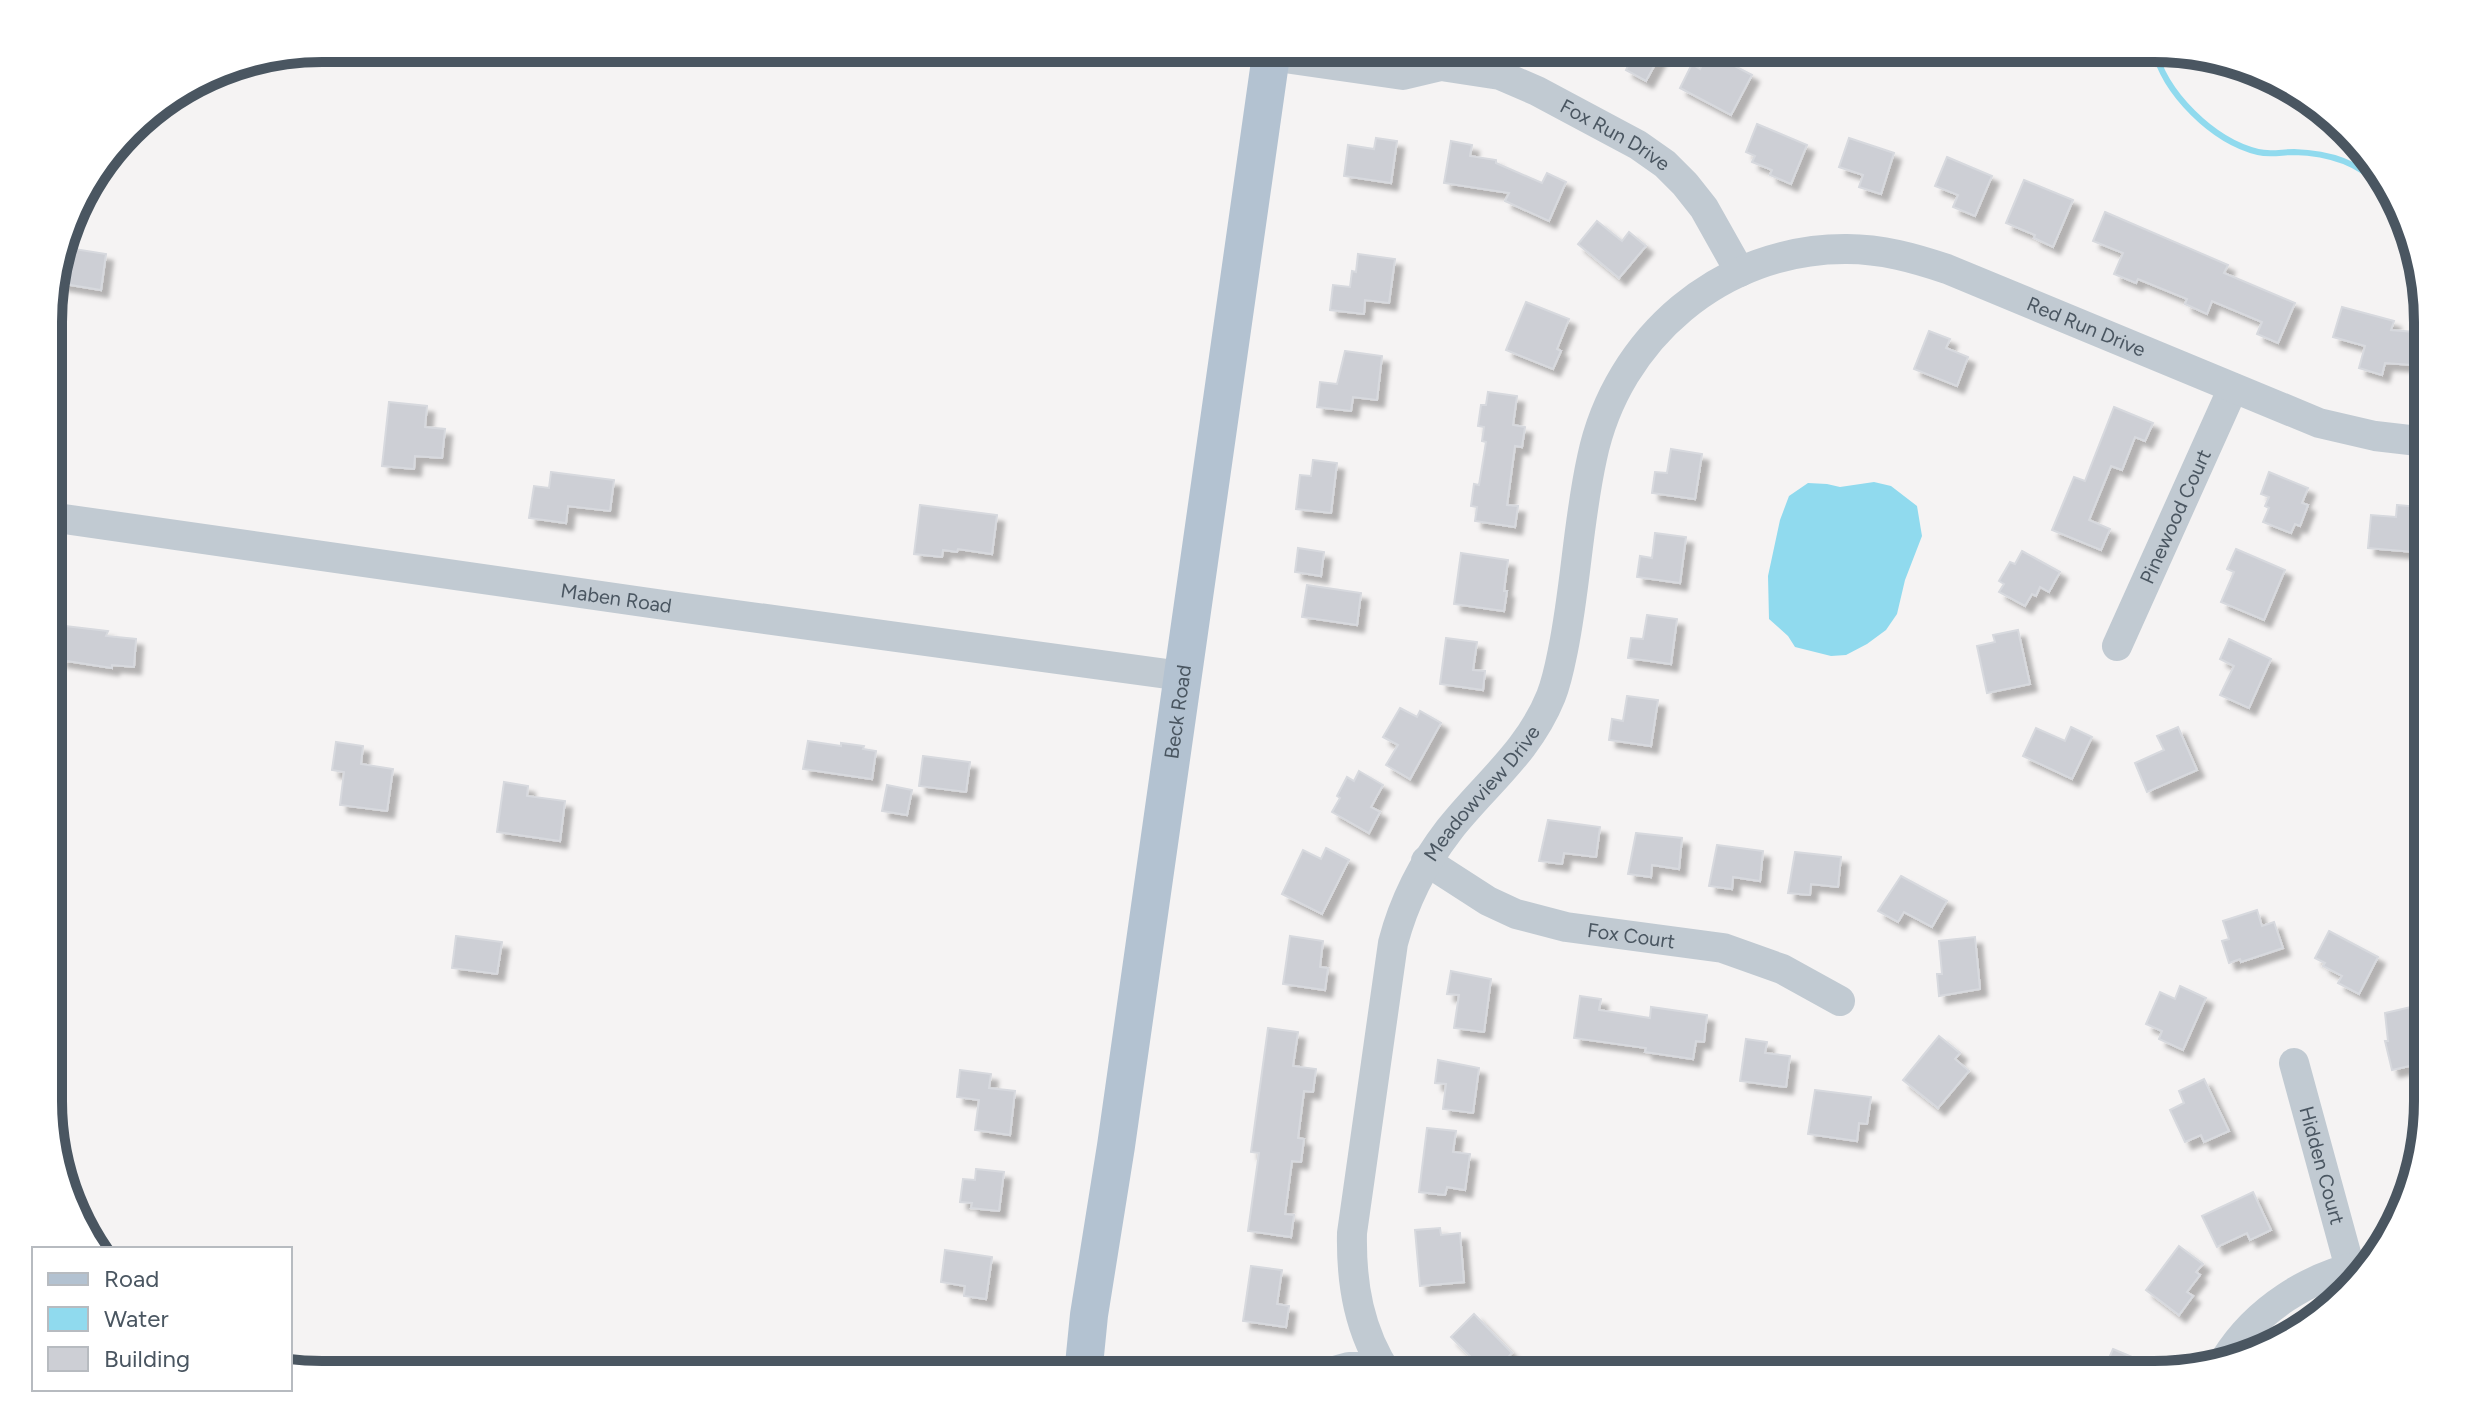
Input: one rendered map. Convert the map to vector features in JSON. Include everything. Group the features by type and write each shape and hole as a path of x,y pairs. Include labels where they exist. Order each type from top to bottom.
{"main road":[{"name":"Beck Road","path":"1084,1361 1270,62"}],"street":[{"name":"Fox Run Drive","path":"1331,62 1403,75 1423,62"},
{"name":"Fox Run Drive","path":"1452,62 1500,75 1537,91 1638,145 1665,164 1704,208 1740,272"},
{"name":"Red Run Drive","path":"1740,272 1779,258 1820,251 1869,250 1909,256 2319,423 2375,436 2413,440"},
{"name":"Meadowview Drive","path":"1377,1360 1362,1322 1355,1293 1351,1263 1352,1233 1393,943 1408,897 1426,861 1450,828 1520,751 1551,697 1568,628 1592,457 1602,420 1618,383 1639,351 1671,318 1699,295 1740,272"},
{"name":"Pinewood Court","path":"2117,646 2233,388"},
{"name":"Maben Road","path":"62,519 1182,676"},
{"name":"Fox Court","path":"1426,861 1488,901 1516,914 1566,927 1723,948 1782,969 1840,1001"},
{"name":"Hidden Court","path":"2294,1063 2356,1263"},
{"path":"2234,1348 2257,1320 2287,1296 2319,1279 2353,1267"}],"water":[{"path":"1874,482 1891,486 1917,506 1922,536 1905,580 1897,614 1886,630 1846,655 1831,656 1795,647 1769,619 1768,576 1780,520 1789,496 1808,483 1840,487"}],"building":[{"path":"1630,62 1656,62 1646,81 1626,70"},
{"path":"1703,62 1728,62 1752,75 1731,115 1680,88 1692,64 1700,69"},
{"path":"1757,124 1807,145 1791,184 1770,175 1772,170 1752,162 1755,156 1746,152"},
{"path":"1376,138 1397,141 1391,183 1344,176 1348,145 1374,149"},
{"path":"1849,138 1894,153 1881,194 1859,187 1863,175 1839,167"},
{"path":"1451,141 1472,145 1470,156 1496,160 1496,163 1542,183 1547,173 1566,182 1549,221 1505,201 1509,193 1444,183"},
{"path":"1947,157 1992,176 1975,216 1953,207 1958,195 1935,186"},
{"path":"2024,180 2073,200 2053,247 2034,238 2035,235 2006,223"},
{"path":"2105,212 2228,265 2224,273 2295,303 2278,343 2257,334 2262,322 2212,301 2207,314 2185,304 2187,299 2138,279 2136,283 2114,274 2123,253 2093,241"},
{"path":"1597,221 1622,241 1629,232 1646,246 1619,278 1578,244"},
{"path":"73,249 106,254 101,290 65,284"},
{"path":"1358,254 1395,259 1389,303 1365,300 1364,314 1330,310 1333,285 1350,287"},
{"path":"1526,302 1569,319 1553,369 1506,350"},
{"path":"2342,307 2394,321 2391,330 2413,332 2413,365 2385,363 2382,375 2359,368 2365,346 2333,337"},
{"path":"1929,331 1950,339 1946,348 1968,357 1957,386 1914,369"},
{"path":"1345,351 1382,356 1377,400 1353,397 1351,411 1317,407 1320,382 1337,384"},
{"path":"1488,392 1517,396 1513,425 1525,427 1522,447 1515,446 1507,505 1518,506 1515,527 1475,521 1477,507 1471,506 1474,484 1479,485 1486,442 1482,441 1484,427 1478,426 1481,405 1486,405"},
{"path":"389,402 427,406 425,427 445,429 442,458 415,456 414,469 382,466"},
{"path":"2114,407 2153,423 2145,441 2135,437 2122,470 2111,466 2089,520 2110,529 2101,550 2052,530 2074,477 2085,481"},
{"path":"1671,449 1702,454 1695,499 1652,493 1655,472 1667,473"},
{"path":"1313,460 1337,463 1331,513 1296,509 1300,475 1311,476"},
{"path":"551,472 614,480 610,511 568,506 566,523 529,518 534,486 549,488"},
{"path":"2269,472 2308,488 2302,503 2308,505 2300,526 2295,524 2291,533 2263,522 2269,508 2265,506 2269,497 2261,494"},
{"path":"920,505 997,515 992,554 958,549 957,552 943,550 942,557 914,554"},
{"path":"2397,505 2413,506 2413,552 2368,548 2371,515 2396,517"},
{"path":"1655,533 1686,537 1680,583 1637,577 1640,556 1652,558"},
{"path":"1298,548 1324,552 1321,576 1295,572"},
{"path":"2236,549 2285,570 2264,620 2221,602 2234,572 2227,569"},
{"path":"2022,551 2060,572 2049,592 2040,587 2036,596 2032,594 2025,606 1999,592 2004,584 1999,581 2010,562 2015,564"},
{"path":"1461,553 1508,560 1504,611 1454,604"},
{"path":"1307,585 1361,593 1357,625 1302,617"},
{"path":"1647,615 1677,619 1671,664 1628,658 1631,638 1643,639"},
{"path":"65,626 108,631 106,636 136,639 134,667 112,665 112,668 62,660"},
{"path":"2018,630 2030,684 1987,693 1977,646 1995,642 1993,635"},
{"path":"1446,638 1477,642 1473,670 1485,671 1483,690 1440,684"},
{"path":"2229,639 2271,659 2249,708 2220,695 2234,666 2220,659"},
{"path":"1627,696 1658,700 1651,746 1609,740 1612,719 1623,721"},
{"path":"1400,708 1417,717 1420,711 1441,723 1410,779 1386,765 1398,745 1383,737"},
{"path":"2071,727 2092,737 2072,779 2023,756 2036,728 2065,741"},
{"path":"2178,727 2197,770 2147,792 2135,763 2164,750 2157,736"},
{"path":"808,741 864,746 863,749 876,751 872,779 803,769"},
{"path":"336,742 363,746 361,764 393,769 387,811 340,805 344,772 332,770"},
{"path":"923,756 970,762 966,792 919,786"},
{"path":"1359,771 1383,785 1371,807 1380,812 1369,833 1332,812 1347,777 1354,781"},
{"path":"504,782 528,786 527,796 565,801 560,841 497,832"},
{"path":"887,785 912,790 907,815 882,811"},
{"path":"1548,820 1600,827 1596,857 1564,853 1562,864 1539,861"},
{"path":"1636,833 1682,838 1679,869 1652,865 1651,877 1628,874"},
{"path":"1717,845 1763,851 1760,881 1733,877 1732,889 1709,886"},
{"path":"1326,848 1349,860 1322,914 1282,894 1303,850 1321,859"},
{"path":"1795,852 1841,857 1838,887 1811,884 1810,895 1788,893"},
{"path":"1901,876 1947,901 1932,927 1904,912 1898,922 1878,911"},
{"path":"2257,910 2262,926 2274,922 2283,948 2229,963 2222,941 2229,939 2223,921"},
{"path":"2329,931 2378,957 2359,994 2338,983 2342,976 2315,958"},
{"path":"456,936 502,942 497,974 452,968"},
{"path":"1290,936 1323,941 1320,967 1328,968 1325,990 1283,984"},
{"path":"1975,937 1980,989 1939,996 1937,974 1942,974 1939,941"},
{"path":"1451,971 1491,979 1484,1032 1454,1028 1459,995 1447,994"},
{"path":"2180,986 2206,998 2183,1050 2159,1039 2162,1031 2146,1024 2160,992 2175,999"},
{"path":"1580,996 1601,999 1599,1010 1650,1018 1651,1007 1707,1015 1704,1042 1696,1041 1693,1059 1645,1052 1646,1048 1574,1038"},
{"path":"2413,1007 2413,1065 2392,1070 2385,1041 2388,1041 2385,1013"},
{"path":"1268,1028 1298,1032 1293,1066 1316,1069 1313,1092 1304,1091 1298,1138 1304,1139 1301,1162 1292,1161 1285,1214 1294,1215 1291,1237 1248,1231 1259,1153 1251,1152"},
{"path":"1939,1036 1960,1053 1955,1059 1969,1071 1938,1108 1903,1080"},
{"path":"1746,1039 1767,1042 1765,1053 1790,1056 1786,1087 1740,1081"},
{"path":"1438,1060 1479,1068 1473,1113 1443,1109 1446,1084 1435,1083"},
{"path":"960,1070 991,1074 989,1088 1015,1091 1010,1135 975,1130 979,1100 957,1097"},
{"path":"2204,1079 2229,1131 2204,1142 2201,1135 2185,1142 2170,1110 2184,1103 2179,1091"},
{"path":"1815,1090 1871,1097 1867,1124 1859,1123 1857,1141 1808,1134"},
{"path":"1427,1128 1456,1131 1453,1152 1470,1154 1465,1190 1447,1187 1445,1195 1419,1192"},
{"path":"976,1169 1004,1172 999,1211 971,1208 972,1203 960,1202 963,1179 975,1180"},
{"path":"2253,1192 2271,1230 2250,1240 2247,1233 2217,1247 2202,1216"},
{"path":"1440,1228 1441,1235 1460,1233 1464,1282 1420,1286 1415,1230"},
{"path":"2179,1246 2203,1264 2196,1272 2200,1275 2187,1292 2193,1296 2179,1315 2146,1290"},
{"path":"945,1250 992,1257 986,1299 964,1296 965,1286 941,1282"},
{"path":"1251,1266 1282,1270 1277,1304 1289,1306 1286,1327 1243,1321"},
{"path":"1474,1314 1512,1353 1505,1360 1472,1360 1451,1337"},
{"path":"2113,1349 2139,1360 2108,1360"}],"waterway":[{"path":"2158,62 2179,98 2224,137 2258,152 2294,152 2339,159 2367,175"}]}
